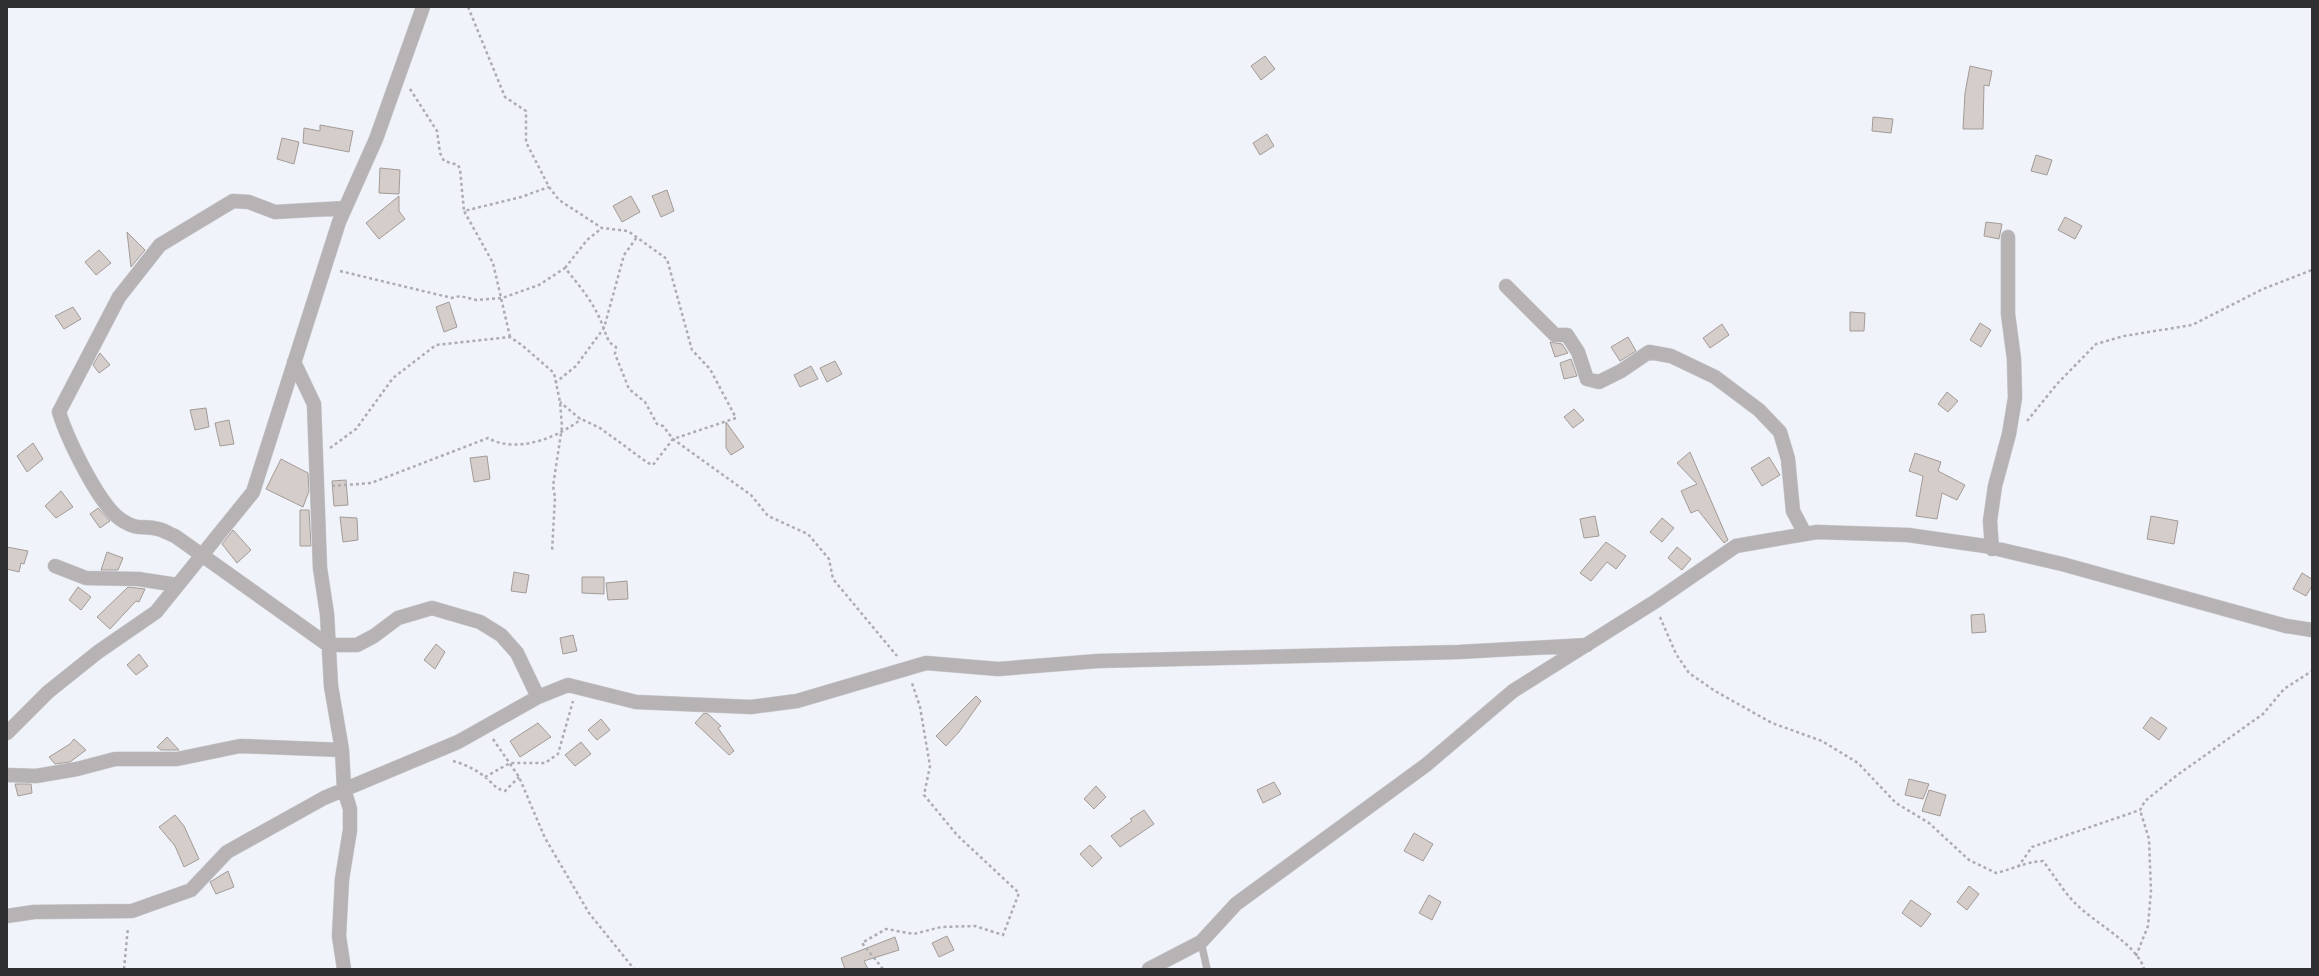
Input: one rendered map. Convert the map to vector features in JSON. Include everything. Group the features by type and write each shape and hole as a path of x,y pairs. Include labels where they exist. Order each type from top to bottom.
{"street":[{"path":"7,733 54,687 98,652 156,612 177,584 253,492 324,268 345,208 376,139 424,7"},
{"path":"345,208 276,212 249,202 233,201 160,245 119,297 59,412 66,434 107,508 122,521 139,529 158,528 175,536 200,556 328,645 357,645 374,636 398,618 432,608 480,622 501,635 517,653 538,696"},
{"path":"1992,549 1990,521 1995,486 2009,434 2015,398 2014,359 2008,314 2008,237"},
{"path":"1506,286 1555,335 1568,335 1578,352 1587,378 1599,382 1621,371 1650,352 1671,356 1715,376 1759,410 1780,432 1788,458 1793,511 1805,534"},
{"path":"294,362 314,404 320,568 331,686 342,750 344,789 350,809 350,830 342,879 339,929 344,969"},
{"path":"1149,969 1201,942 1236,904 1426,765 1513,691 1656,601 1736,546 1817,532 1908,535 1985,546 1992,549 2062,564 2286,626 2312,630"},
{"path":"55,566 86,578 138,579 177,584"},
{"path":"7,916 34,912 132,911 191,890 227,852 324,798 427,756 485,727 538,696 568,686 636,702 750,707 797,701 926,663 998,669 1098,661 1459,652 1587,645"},
{"path":"7,775 36,776 77,769 115,759 177,759 240,746 342,750"}],"lane":[{"path":"1201,942 1207,969"}],"path":[{"path":"468,7 505,96 526,111 526,142 549,187 559,200 602,228 628,231 667,259 692,350 710,369 736,418 673,439 653,465 606,435 600,428 581,419 560,402"},
{"path":"399,75 438,131 440,153 444,161 458,164 460,169 464,211 494,263 510,337 545,364 554,373 560,402 562,432 553,486 555,497 552,552"},
{"path":"464,211 521,197 549,187"},
{"path":"324,268 452,298 460,296 476,300 502,298 539,285 565,268 587,240 602,228"},
{"path":"555,383 576,366 604,328 624,255 637,237"},
{"path":"565,268 595,308 611,345 616,347 615,354 629,389 645,402 657,424 663,426 673,439 752,495 768,516 808,534 828,559 833,579 889,644 907,668 920,707 930,766 924,795 957,835 1018,893 1003,935 976,926 941,927 914,934 886,929 862,943 883,969"},
{"path":"2026,422 2057,384 2096,344 2124,336 2192,325 2263,290 2312,270"},
{"path":"317,458 356,429 393,378 436,345 510,337"},
{"path":"318,486 371,484 488,438 505,446 521,445 562,432 581,419"},
{"path":"1656,601 1663,627 1676,654 1689,673 1715,691 1772,724 1822,741 1858,763 1896,803 1929,823 1969,860 1996,873 2017,868 2027,862 2043,861 2075,903 2122,941 2143,963 2144,969"},
{"path":"2017,868 2032,847 2140,810 2145,801 2176,776 2263,714 2284,689 2312,671"},
{"path":"485,777 510,763 545,763 558,754 575,693 568,686"},
{"path":"485,727 519,777 545,838 589,913 634,969"},
{"path":"427,756 462,763 485,777 498,790 505,791 519,777"},
{"path":"2136,956 2148,926 2151,892 2149,839 2140,810"},
{"path":"124,969 126,932 132,911"}],"building":[{"path":"1265,56 1275,69 1261,80 1251,66"},
{"path":"1970,66 1992,71 1989,86 1984,85 1983,129 1963,129 1965,93"},
{"path":"1873,117 1893,119 1891,133 1872,131"},
{"path":"320,125 353,131 349,152 303,143 304,128 320,131"},
{"path":"1267,134 1274,146 1260,155 1253,143"},
{"path":"282,138 299,142 294,164 277,159"},
{"path":"2036,155 2052,160 2047,175 2031,171"},
{"path":"380,168 400,170 399,194 379,193"},
{"path":"667,190 674,211 661,217 652,196"},
{"path":"399,196 399,211 405,219 379,239 366,223"},
{"path":"631,196 640,212 622,222 613,206"},
{"path":"2065,217 2082,226 2075,239 2058,230"},
{"path":"1986,222 2002,224 1999,239 1984,236"},
{"path":"127,232 145,250 131,267"},
{"path":"99,250 111,263 96,275 85,262"},
{"path":"449,302 457,327 444,332 436,307"},
{"path":"73,307 81,319 64,329 55,316"},
{"path":"1850,312 1865,313 1864,331 1850,331"},
{"path":"1980,323 1991,330 1981,347 1970,340"},
{"path":"1722,324 1729,335 1710,348 1703,338"},
{"path":"1628,337 1636,351 1620,361 1611,347"},
{"path":"1550,342 1562,344 1568,353 1555,357"},
{"path":"100,353 110,365 99,373 93,365"},
{"path":"1571,359 1577,376 1564,379 1560,363"},
{"path":"835,361 842,374 827,382 820,368"},
{"path":"811,366 818,379 800,387 794,375"},
{"path":"1947,392 1958,401 1948,412 1938,404"},
{"path":"206,408 209,427 195,430 190,410"},
{"path":"1574,409 1584,420 1573,428 1564,417"},
{"path":"229,420 234,444 220,446 215,423"},
{"path":"726,422 744,447 731,455 726,448"},
{"path":"33,443 43,459 27,472 17,456"},
{"path":"1690,452 1728,540 1724,543 1698,510 1691,513 1681,491 1697,484 1677,463"},
{"path":"1915,453 1941,462 1938,471 1965,485 1957,500 1942,493 1937,519 1916,516 1923,476 1909,471"},
{"path":"487,456 490,479 474,482 470,458"},
{"path":"1769,457 1780,475 1762,486 1751,468"},
{"path":"281,459 308,473 309,491 303,507 266,489"},
{"path":"346,480 348,505 334,506 332,481"},
{"path":"61,491 73,507 56,518 45,506"},
{"path":"98,508 110,521 100,528 90,514"},
{"path":"300,510 309,510 311,546 300,546"},
{"path":"1595,516 1599,536 1584,538 1580,519"},
{"path":"2151,516 2178,521 2174,544 2147,539"},
{"path":"340,517 357,518 358,540 343,542"},
{"path":"1662,518 1674,528 1662,542 1650,532"},
{"path":"233,530 251,550 237,563 222,544"},
{"path":"1606,542 1626,556 1616,569 1607,562 1591,581 1580,573"},
{"path":"7,547 28,551 24,564 21,563 19,572 7,569"},
{"path":"1677,547 1691,559 1682,570 1668,558"},
{"path":"107,552 123,558 118,570 101,570"},
{"path":"514,572 529,575 526,593 511,591"},
{"path":"2302,573 2312,579 2312,586 2306,596 2293,589"},
{"path":"582,577 604,577 604,594 582,593"},
{"path":"627,581 628,599 608,600 606,583"},
{"path":"78,587 91,597 81,610 69,600"},
{"path":"128,587 145,589 139,602 136,601 110,629 97,617"},
{"path":"1984,614 1986,632 1972,633 1971,615"},
{"path":"573,635 577,651 563,654 560,638"},
{"path":"436,644 445,652 435,669 424,660"},
{"path":"139,654 148,666 136,675 127,665"},
{"path":"976,696 981,701 959,732 946,746 936,736"},
{"path":"704,713 708,714 721,726 718,728 734,751 729,755 695,723"},
{"path":"2151,717 2167,728 2159,740 2143,728"},
{"path":"601,719 610,730 597,740 588,730"},
{"path":"538,723 551,737 520,757 510,741"},
{"path":"167,737 179,750 161,750 157,747"},
{"path":"74,739 86,750 70,762 55,764 49,757 70,744"},
{"path":"581,742 591,754 575,766 565,755"},
{"path":"1909,779 1929,784 1923,799 1905,795"},
{"path":"1274,782 1281,794 1263,803 1257,790"},
{"path":"15,784 31,784 32,793 18,796"},
{"path":"1096,786 1106,797 1094,809 1084,799"},
{"path":"1929,790 1946,795 1940,816 1922,811"},
{"path":"1144,810 1154,824 1120,847 1111,836 1132,821 1130,819"},
{"path":"175,815 184,826 199,859 184,867 175,846 159,827"},
{"path":"1414,833 1433,844 1423,861 1404,851"},
{"path":"1090,845 1102,858 1092,867 1080,854"},
{"path":"228,871 234,887 216,894 210,882"},
{"path":"1969,886 1979,894 1967,910 1957,902"},
{"path":"1429,895 1441,902 1432,920 1419,913"},
{"path":"1911,900 1931,914 1921,927 1902,913"},
{"path":"947,936 954,950 939,957 932,943"},
{"path":"895,937 899,950 864,961 868,969 845,969 841,958"}]}
